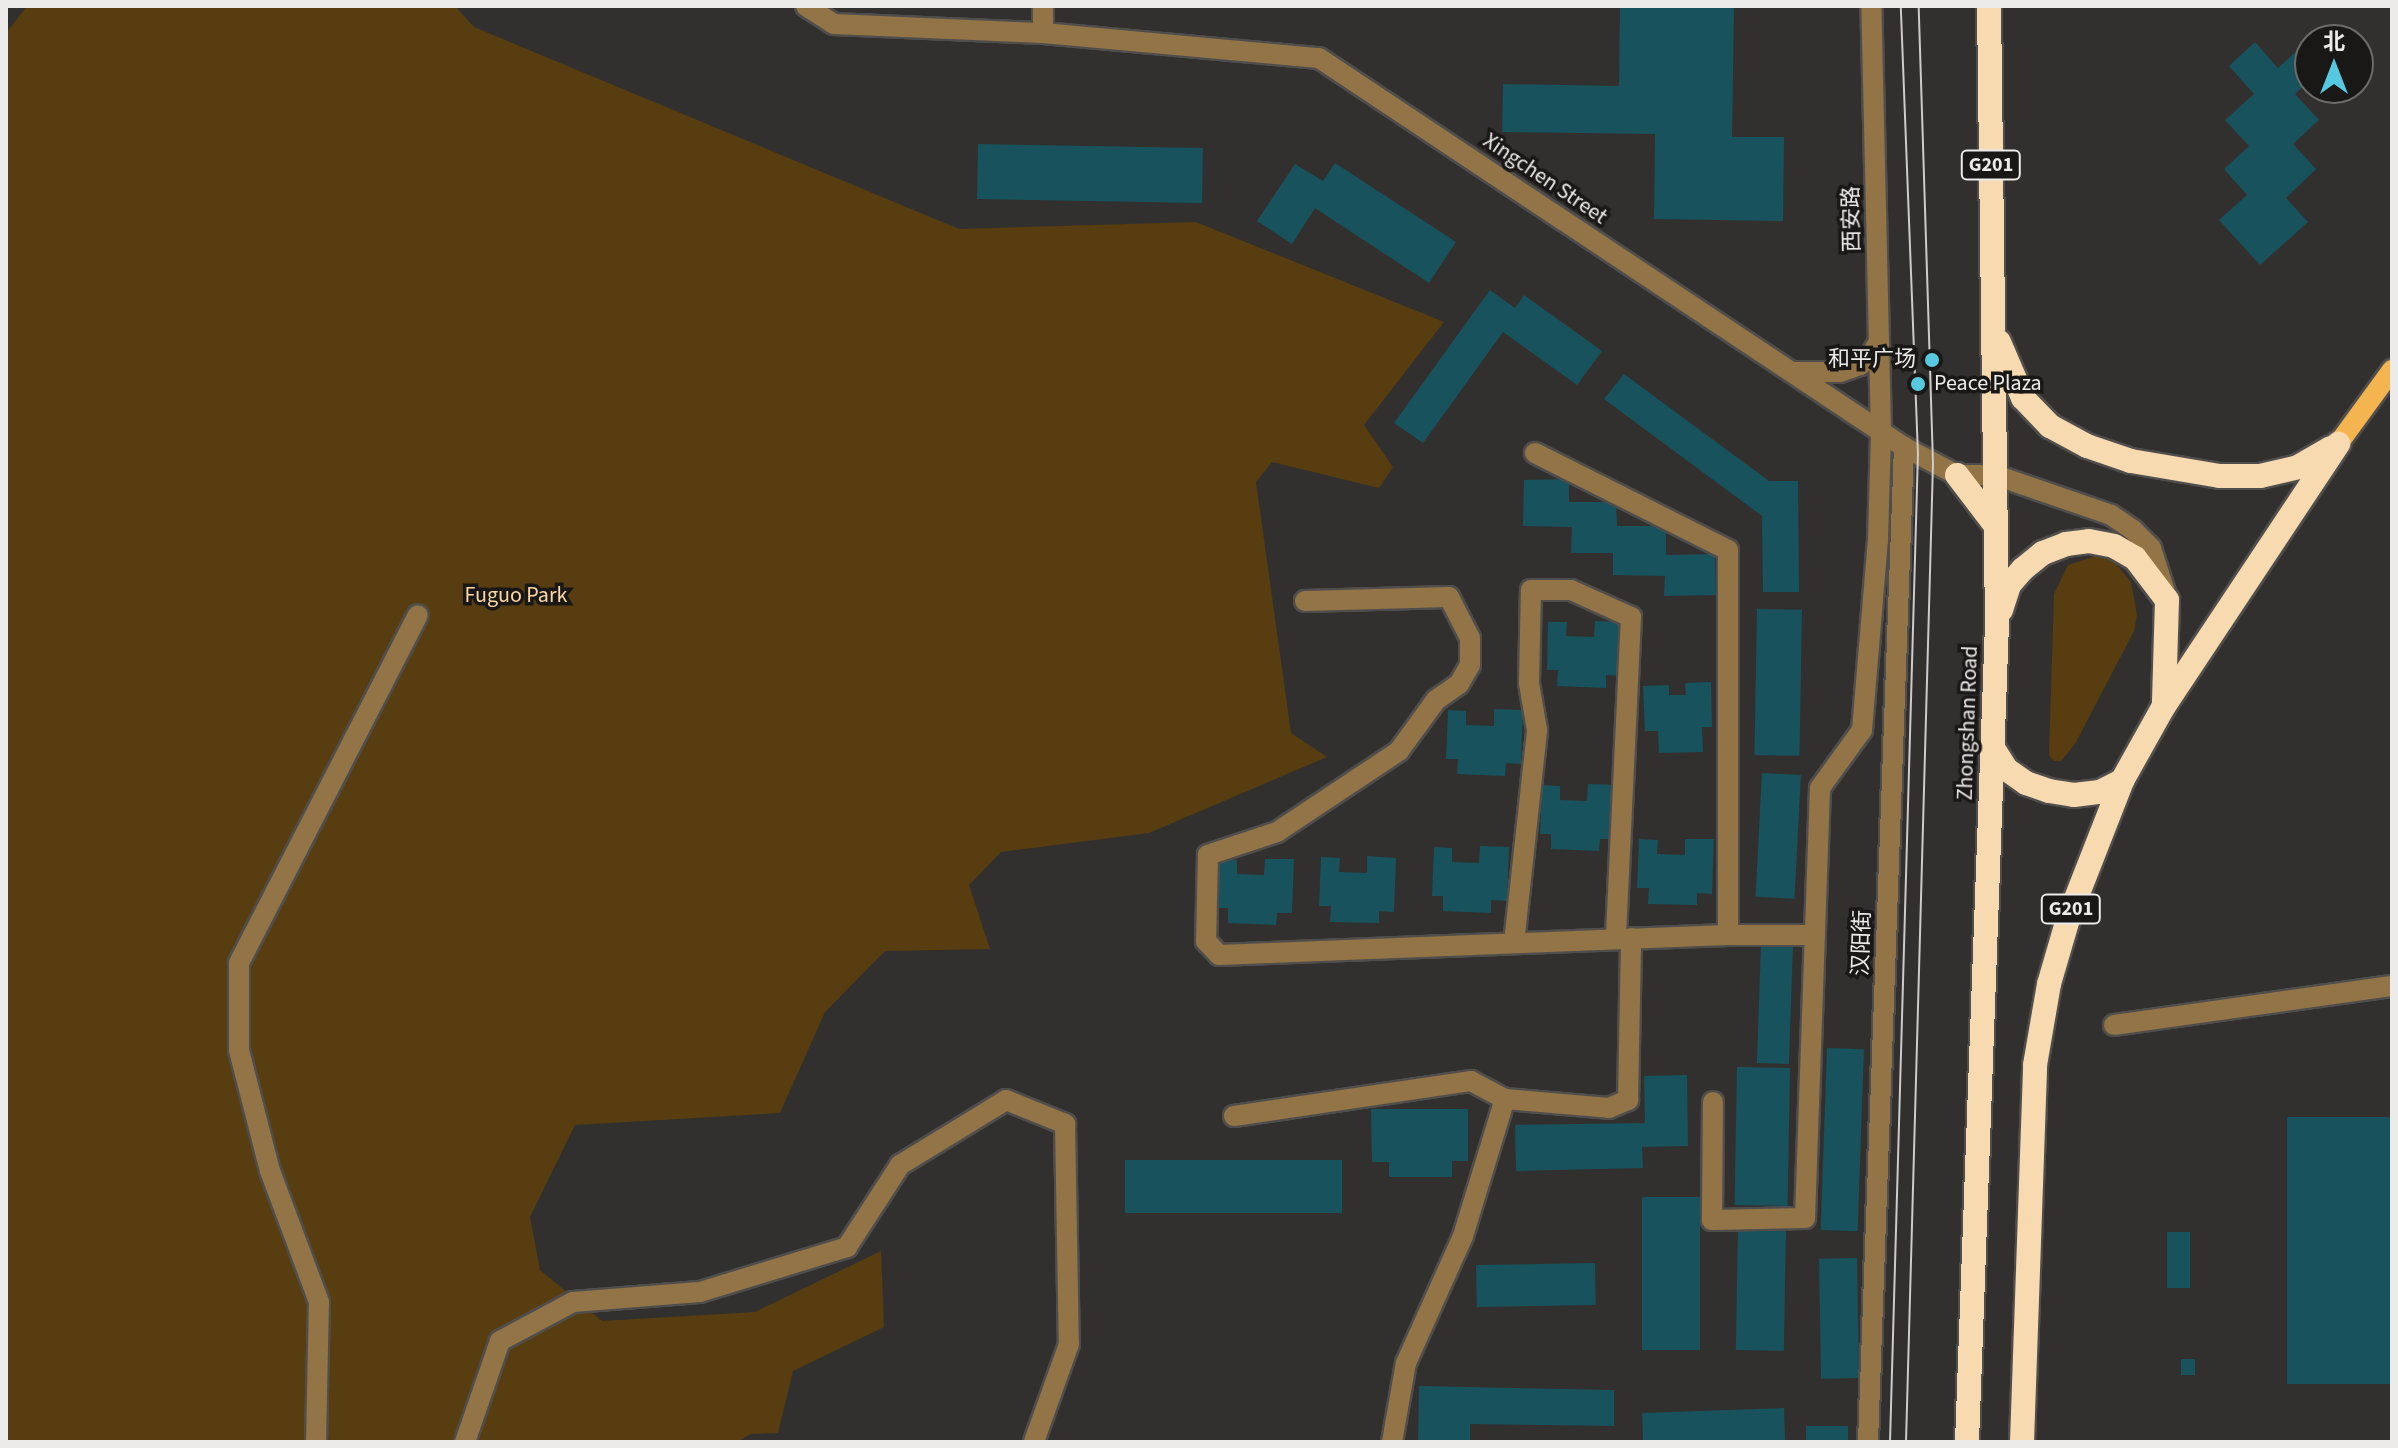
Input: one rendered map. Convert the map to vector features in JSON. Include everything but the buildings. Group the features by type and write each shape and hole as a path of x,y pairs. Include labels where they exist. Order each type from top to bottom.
{"highway":[{"name":"Zhongshan Road","path":"1967,1442 1997,624 1989,6"},
{"path":"1993,325 2023,398 2050,426 2087,446 2172,470 2260,476 2298,467 2338,444"},
{"name":"G201","path":"2022,1442 2035,1065 2049,984 2068,919 2122,781 2164,706 2338,444"},
{"path":"1957,475 1996,526"},
{"path":"1997,624 2009,585 2043,553 2066,544 2089,541 2114,546 2135,558 2167,600 2164,706"},
{"path":"1993,748 2006,769 2026,783 2049,791 2074,795 2100,792 2122,781"}],"main road":[{"path":"2338,444 2392,370"}],"street":[{"name":"Xingchen Street","path":"806,6 834,24 1043,33 1319,58 1904,447 1957,475 1995,475 2111,515 2133,530 2151,548 2161,572 2167,600"},
{"path":"1043,6 1043,33"},
{"name":"西安路","path":"1713,1102 1712,1220 1805,1218 1820,788 1862,730 1878,541 1881,431 1871,6"},
{"path":"1791,371 1840,372 1860,365 1871,355 1879,341"},
{"name":"汉阳街","path":"1868,1442 1904,447"},
{"path":"1535,453 1728,550 1728,935"},
{"path":"1234,1116 1471,1081 1505,1099 1609,1108 1628,1100 1623,939 1631,617 1571,590 1531,590 1529,683 1537,730 1514,943"},
{"path":"1305,601 1449,597 1470,638 1470,665 1459,684 1436,700 1399,751 1277,832 1208,855 1206,941 1219,955 1728,935 1815,935"},
{"path":"316,1442 319,1302 270,1171 239,1050 239,963 418,615"},
{"path":"2114,1025 2392,986"},
{"path":"1392,1442 1406,1363 1463,1236 1505,1099"},
{"path":"465,1442 500,1341 573,1302 700,1292 847,1247 900,1165 1006,1100 1065,1124 1069,1344 1034,1442"}],"green space":[{"name":"Fuguo Park","path":"27,6 455,6 474,27 959,229 1196,222 1444,322 1364,425 1393,467 1379,488 1272,462 1256,482 1291,733 1327,757 1149,833 1001,852 969,885 990,949 885,951 825,1012 780,1113 575,1125 530,1217 540,1270 602,1321 755,1312 881,1251 884,1327 793,1371 778,1433 751,1434 737,1442 6,1442 6,33"},
{"path":"2095,556 2111,558 2131,582 2137,615 2134,631 2075,744 2061,761 2054,761 2049,755 2054,594 2068,565"}],"tram line":[{"path":"1890,1442 1918,455 1901,6"},
{"path":"1906,1442 1933,463 1919,6"}],"place":[{"name":"和平广场","path":"1932,360"},
{"name":"Peace Plaza","path":"1918,384"}]}
